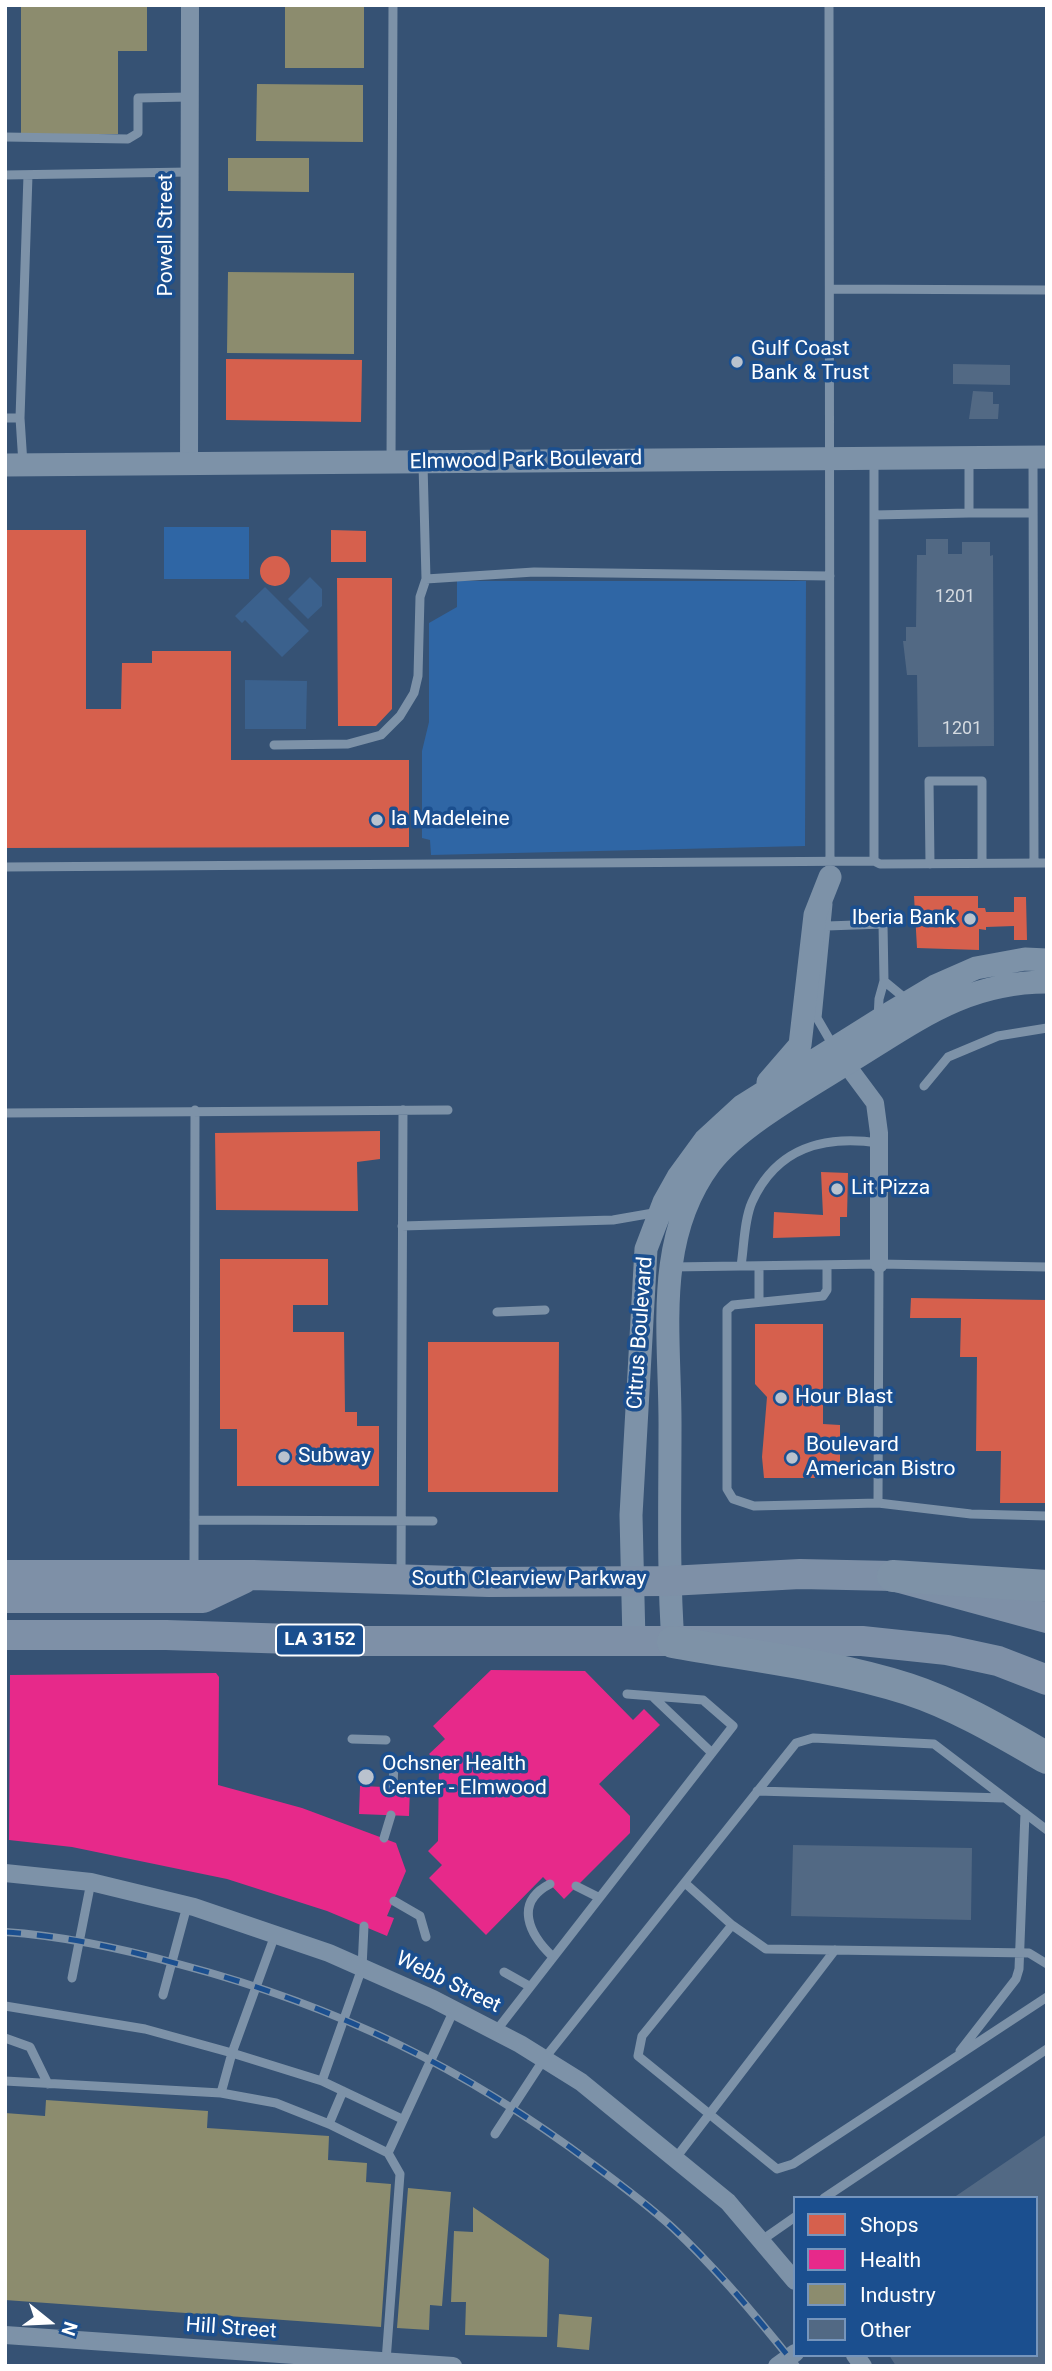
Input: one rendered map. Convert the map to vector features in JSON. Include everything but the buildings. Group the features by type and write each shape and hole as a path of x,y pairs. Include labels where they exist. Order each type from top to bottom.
{"highway":[{"name":"South Clearview Parkway","path":"5,1575 253,1575 669,1581 800,1574 893,1576 1047,1618"},
{"path":"5,1598 203,1598 253,1575"},
{"path":"893,1576 1047,1586"},
{"name":"LA 3152","path":"5,1635 166,1635 356,1641 874,1642 947,1650 998,1661 1047,1680"},
{"path":"673,1642 863,1676 910,1690 974,1717 1047,1758"}],"street":[{"name":"Powell Street","path":"189,465 190,5"},
{"name":"Elmwood Park Boulevard","path":"14,465 1040,457"},
{"path":"753,1099 800,1045 815,915 830,868"},
{"name":"Citrus Boulevard","path":"673,1642 669,1581 669,1267 683,1207 711,1163 753,1125 840,1057 976,968 1025,959 1047,960"},
{"name":"Citrus Boulevard","path":"914,1010 1011,982 1047,982"},
{"path":"840,1057 875,1103 879,1143 879,1264"},
{"name":"Citrus Boulevard","path":"634,1641 631,1515 646,1248 678,1177 705,1140 753,1099 840,1057"},
{"name":"Webb Street","path":"5,1873 91,1882 187,1906 275,1934 362,1968 496,2031 581,2082 729,2202 793,2278"},
{"name":"Hill Street","path":"5,2335 453,2366"},
{"path":"777,2366 793,2354"}],"lane":[{"path":"391,463 393,5"},
{"path":"829,5 830,868 817,1018 840,1057"},
{"path":"5,137 128,139 138,133 138,98 189,97"},
{"path":"5,175 189,172"},
{"path":"14,465 20,418 28,175"},
{"path":"830,289 1047,290"},
{"path":"5,418 20,418"},
{"path":"874,457 874,860"},
{"path":"969,457 969,513"},
{"path":"1034,863 1033,513 1040,457"},
{"path":"274,745 348,744 381,735 400,716 414,693 418,676 420,597 426,579 423,462"},
{"path":"874,515 1033,513"},
{"path":"426,579 534,572 830,576"},
{"path":"930,864 929,781 982,781 982,863"},
{"path":"5,867 830,868 874,860 880,864 1047,863"},
{"path":"827,926 883,924 884,981 878,999 884,1029"},
{"path":"884,981 914,1010"},
{"path":"924,1086 948,1057 998,1036 1047,1028"},
{"path":"194,1575 195,1110"},
{"path":"401,1579 402,1110"},
{"path":"5,1113 448,1110"},
{"path":"741,1266 751,1203 774,1169 808,1145 847,1138 879,1143"},
{"path":"402,1226 612,1220 660,1212"},
{"path":"669,1267 879,1264 1047,1267"},
{"path":"878,1503 879,1264"},
{"path":"827,1265 827,1290 823,1296 759,1301 733,1305 727,1310 727,1489 733,1499 754,1506 878,1503 971,1514 1047,1516"},
{"path":"759,1266 759,1301"},
{"path":"497,1312 545,1310"},
{"path":"194,1520 433,1521"},
{"path":"496,2031 733,1726 703,1700 627,1694"},
{"path":"652,1696 712,1753"},
{"path":"495,2134 544,2059 796,1743 813,1738 934,1744 1047,1830"},
{"path":"352,1739 386,1740"},
{"path":"393,1787 394,1761"},
{"path":"757,1791 1004,1798"},
{"path":"955,2057 1016,1979 1025,1813"},
{"path":"384,1838 391,1815"},
{"path":"72,1978 91,1882"},
{"path":"685,1883 732,1925 766,1949 1019,1952 1028,1953 1047,1964"},
{"path":"550,1884 535,1895 528,1915 529,1927 538,1943 552,1956"},
{"path":"576,1886 598,1897"},
{"path":"394,1901 420,1916 426,1937"},
{"path":"163,1995 187,1906"},
{"path":"732,1925 642,2036 638,2056 777,2169 793,2164 1047,1997"},
{"path":"322,2081 362,1968 364,1926"},
{"path":"221,2093 232,2053 275,1934"},
{"path":"675,2159 835,1950"},
{"path":"504,1972 529,1986"},
{"path":"5,2006 145,2029 232,2053 322,2081 402,2119"},
{"path":"388,2153 454,2010"},
{"path":"5,2038 30,2047 48,2084"},
{"path":"827,2196 1047,2049"},
{"path":"5,2081 221,2093 276,2103 329,2124 388,2153 400,2174 386,2362"},
{"path":"329,2124 343,2091"},
{"path":"762,2239 793,2218"}],"shaded area":[{"path":"164,527 249,527 249,579 164,579"},
{"path":"310,577 322,589 322,606 308,619 288,599"},
{"path":"457,581 806,581 805,846 431,855 430,840 422,838 422,751 429,722 429,623 457,607"},
{"path":"265,587 309,631 282,657 245,620 242,623 235,616"},
{"path":"245,680 307,681 306,729 245,729"}],"railway":[{"path":"5,1932 73,1940 117,1949 239,1981 346,2021 448,2070 546,2130 654,2211 722,2277 796,2366"}],"place":[{"name":"Gulf Coast Bank & Trust","path":"737,362"},
{"name":"la Madeleine","path":"377,820"},
{"name":"Iberia Bank","path":"970,919"},
{"name":"Lit Pizza","path":"837,1189"},
{"name":"Hour Blast","path":"781,1398"},
{"name":"Subway","path":"284,1457"},
{"name":"Boulevard American Bistro","path":"792,1458"},
{"name":"Ochsner Health Center - Elmwood","path":"366,1777"}]}
